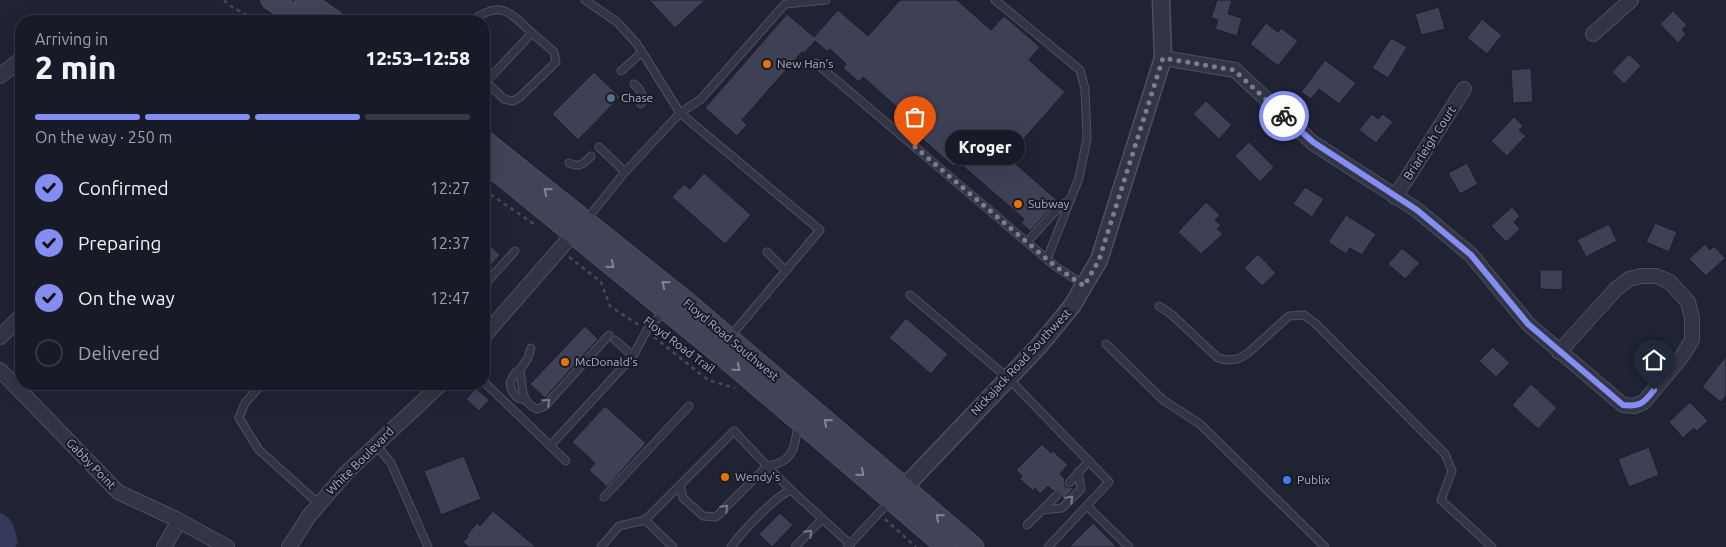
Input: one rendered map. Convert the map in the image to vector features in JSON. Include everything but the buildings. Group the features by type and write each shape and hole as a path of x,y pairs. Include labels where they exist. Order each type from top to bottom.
{"main road":[{"path":"272,0 295,15"},
{"path":"305,0 326,15"},
{"name":"Floyd Road Southwest","path":"490,146 666,310 946,547"},
{"name":"Floyd Road Southwest","path":"490,165 579,228 616,244 729,338 891,500 974,547"}],"street":[{"name":"Nickajack Road Southwest","path":"891,500 1039,346 1067,313 1099,260 1163,58 1161,0"},
{"path":"1593,34 1631,0"},
{"path":"1163,58 1234,70 1313,142 1417,210 1471,255 1528,324 1559,352 1623,405 1634,406 1644,402 1683,355 1692,340 1692,318 1688,302 1670,282 1656,276 1641,276 1628,279 1616,289 1559,352"},
{"path":"0,76 15,64"},
{"name":"Briarleigh Court","path":"1395,197 1464,89"},
{"path":"490,329 579,228"},
{"path":"0,337 15,322"},
{"name":"Gabby Point","path":"0,370 15,386"},
{"name":"Gabby Point","path":"19,390 118,492 179,521 227,547"},
{"name":"White Boulevard","path":"290,547 309,516 346,473 435,390"},
{"path":"164,547 179,521"}],"lane":[{"path":"585,0 616,22 638,44 680,113 820,230 729,338"},
{"path":"579,228 625,172 680,113 701,98 785,4 826,0"},
{"path":"995,0 1080,70 1085,89 1087,139 1079,178 1047,260"},
{"path":"477,15 482,10 492,6 503,6 554,52 556,62 520,97 513,101 504,98 490,85"},
{"path":"490,76 532,33"},
{"path":"621,71 642,52"},
{"path":"816,63 1047,260 1084,286"},
{"path":"634,84 644,99 641,104"},
{"path":"599,147 625,172"},
{"path":"569,163 580,165 591,156"},
{"path":"1027,242 1059,207 1071,199"},
{"path":"490,272 513,249 490,278"},
{"path":"766,252 786,270"},
{"path":"910,295 1008,378 1109,482 1048,547"},
{"path":"1159,306 1172,314 1218,358 1228,360 1238,359 1248,353 1289,316 1304,315 1316,324 1444,454 1452,471 1441,500 1492,547"},
{"path":"550,446 633,356 646,331 666,310"},
{"path":"520,370 525,400 530,406 537,409 545,406 609,335"},
{"path":"615,340 633,356"},
{"path":"1106,344 1163,400 1200,424 1325,547"},
{"path":"525,400 516,397 511,390 510,382 528,358 530,348"},
{"path":"490,388 566,461"},
{"path":"256,390 245,402 239,418 259,450 319,504"},
{"path":"604,497 689,406"},
{"path":"680,485 683,498 703,516 716,517 767,466 779,464 788,456 794,448 798,420"},
{"path":"602,547 619,526 645,520 734,431 848,545 891,500"},
{"path":"376,445 391,463 428,547"},
{"path":"1069,483 1089,461"},
{"path":"1043,510 1062,508 1081,488 1078,472"},
{"path":"731,547 768,507 784,493 791,490"},
{"path":"1027,525 1057,495"},
{"path":"1087,506 1129,547"},
{"path":"645,520 673,547"},
{"path":"795,547 822,520"}],"path":[{"path":"224,0 229,6 246,15"},
{"path":"490,194 536,226"},
{"name":"Floyd Road Trail","path":"560,248 601,282 610,306 646,331 708,380 736,388"},
{"path":"891,500 916,547"}],"water":[{"path":"0,513 13,524 18,542 15,547 0,547"}],"way so far":[{"path":"915,147 1055,266 1084,286 1099,260 1163,58 1234,70 1284,116"}],"place":[{"name":"New Han's","path":"767,64"},
{"name":"Chase","path":"611,98"},
{"name":"Kroger","path":"915,147"},
{"name":"Subway","path":"1018,204"},
{"name":"McDonald's","path":"565,362"},
{"name":"Wendy's","path":"725,477"},
{"name":"Publix","path":"1287,480"}],"route":[{"path":"1284,116 1313,142 1417,210 1471,255 1528,324 1623,405 1634,406 1644,402 1654,390"}]}
